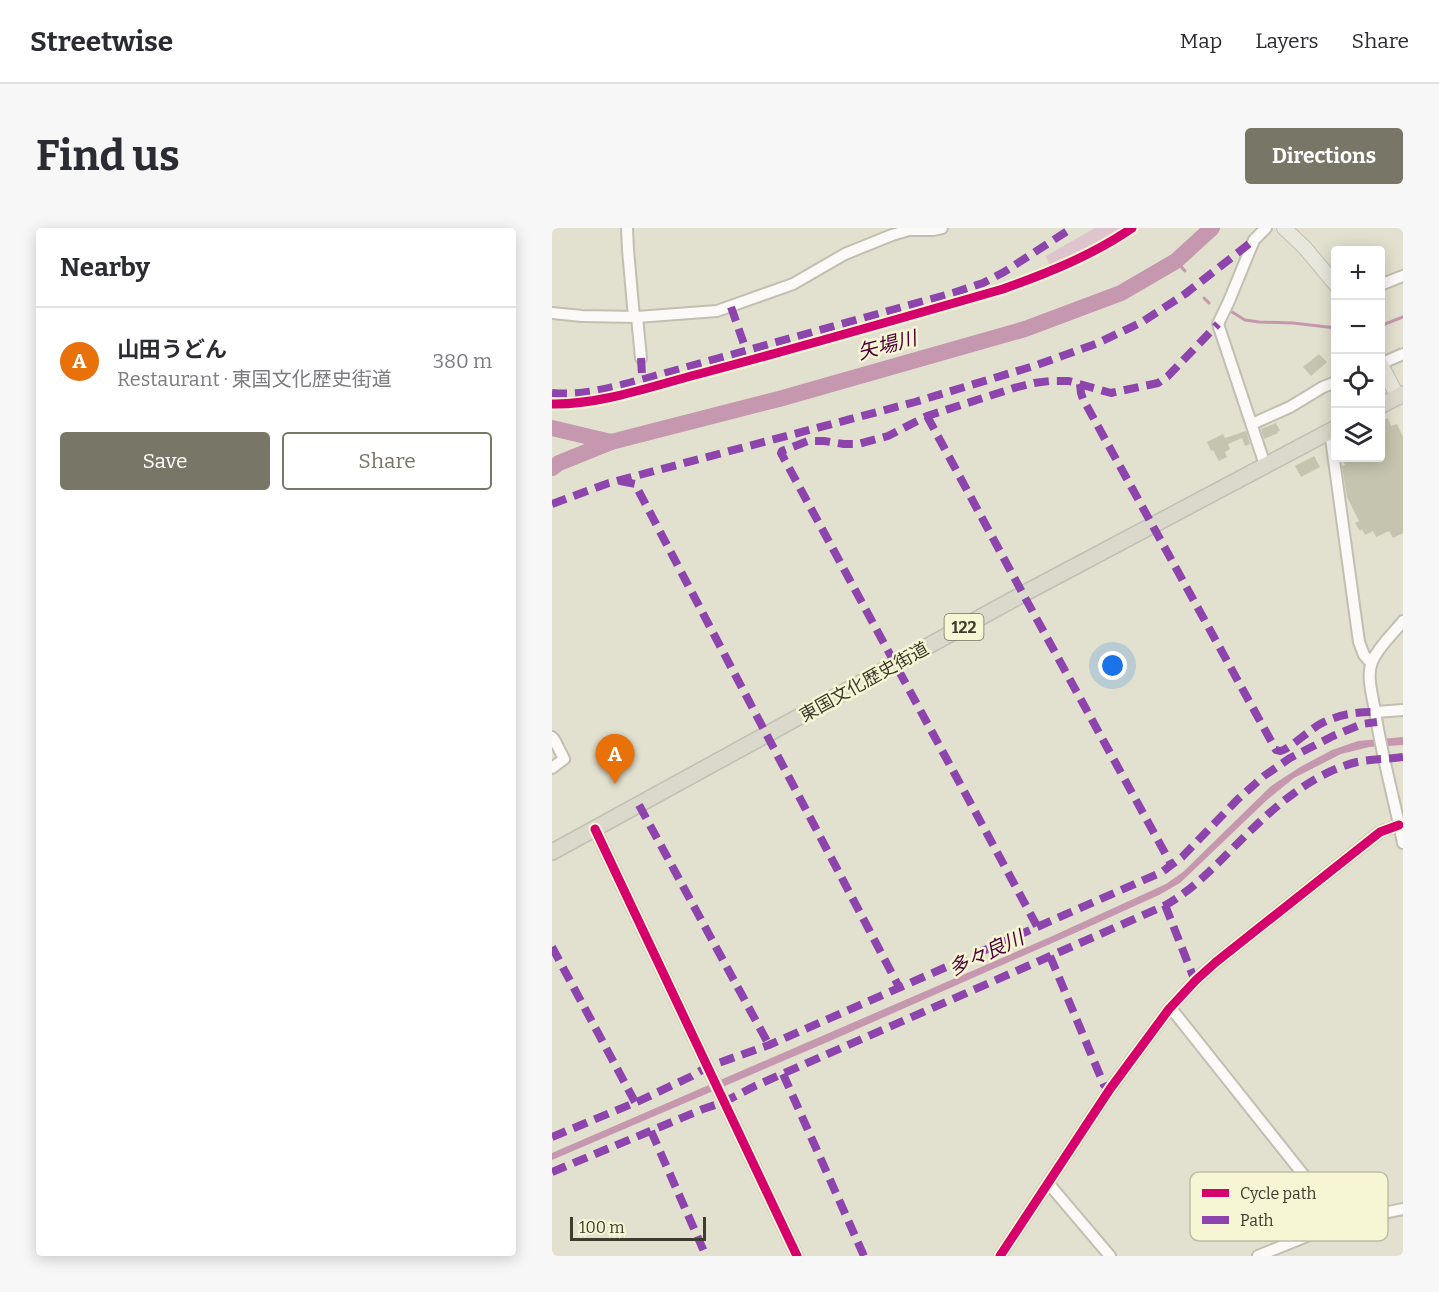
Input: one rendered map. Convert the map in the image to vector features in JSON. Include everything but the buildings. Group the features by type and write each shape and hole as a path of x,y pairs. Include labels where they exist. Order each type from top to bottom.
{"highway":[{"path":"1385,404 1401,399"},
{"name":"東国文化歴史街道","path":"552,852 1023,594 1331,431"}],"main road":[{"path":"1284,228 1331,280"},
{"path":"1385,371 1401,399"}],"street":[{"path":"627,228 641,358"},
{"path":"552,313 636,317 717,311 793,284 845,254 892,235 909,230 942,228"},
{"path":"1265,465 1218,324 1254,240 1266,228"},
{"path":"1385,283 1403,276"},
{"path":"1385,362 1403,354"},
{"path":"1251,424 1290,407 1331,384"},
{"path":"1337,462 1359,642 1364,656 1371,663"},
{"path":"1403,621 1371,663 1370,673 1377,726 1403,843"},
{"path":"1376,712 1403,710"},
{"path":"552,737 564,759 552,768"},
{"path":"1000,1256 1110,1089 1169,1009 1196,980 1225,955 1380,832 1399,825"},
{"path":"595,829 797,1256"},
{"path":"1169,1009 1174,1012 1301,1172"},
{"path":"1048,1183 1110,1256"},
{"path":"1388,1212 1403,1209"},
{"path":"1257,1256 1294,1241"}],"shaded area":[{"path":"1095,228 1128,228 1114,238 1112,235 1050,267 1046,256"},
{"path":"1403,737 1403,745 1369,747 1341,754 1294,778 1267,800 1180,883 1159,895 830,1041 552,1160 552,1153 1048,938 1166,884 1183,872 1271,786 1300,767 1332,750 1358,741"}],"waterway":[{"name":"矢場川","path":"552,428 611,442 779,399 1025,329 1121,293 1176,261 1212,228"},
{"path":"1176,261 1185,271"},
{"path":"1204,298 1209,303"},
{"path":"1232,312 1245,320 1331,327"},
{"path":"1385,324 1403,317"},
{"path":"552,468 611,442"}],"marked path":[{"path":"552,393 587,392 621,385 953,293 983,283 1004,272 1072,228"},
{"path":"552,504 609,483 915,402 1037,365 1098,343 1142,322 1185,294 1254,240"},
{"path":"731,307 745,347"},
{"path":"1037,926 781,453 808,441 858,444 888,436 927,416 1034,383 1069,381 1111,393 1158,383 1168,376 1218,324"},
{"path":"641,358 644,379"},
{"path":"1080,384 1083,399 1276,750 1284,750 1330,719 1362,712 1376,712"},
{"path":"927,416 1171,864"},
{"path":"620,481 635,484 898,985"},
{"path":"552,1137 639,1101 707,1067 769,1045 1162,872 1182,857 1237,800 1264,776 1290,758 1333,736 1362,724 1377,722"},
{"path":"552,1172 724,1102 755,1086 1164,906 1194,885 1277,806 1307,784 1357,762 1403,757"},
{"path":"639,805 769,1045"},
{"path":"1165,905 1195,981"},
{"path":"552,947 635,1102"},
{"path":"1050,956 1104,1085 1110,1089"},
{"path":"783,1074 864,1256"},
{"path":"651,1131 706,1256"}],"cycle path":[{"path":"552,404 589,401 626,394 1003,289 1070,263 1132,228"},
{"path":"1000,1256 1110,1089 1169,1009 1216,962 1380,832 1399,825"},
{"path":"595,829 797,1256"}],"place":[{"name":"山田うどん","path":"615,784"}],"water label":[{"name":"多々良川","path":"986,953"}]}
